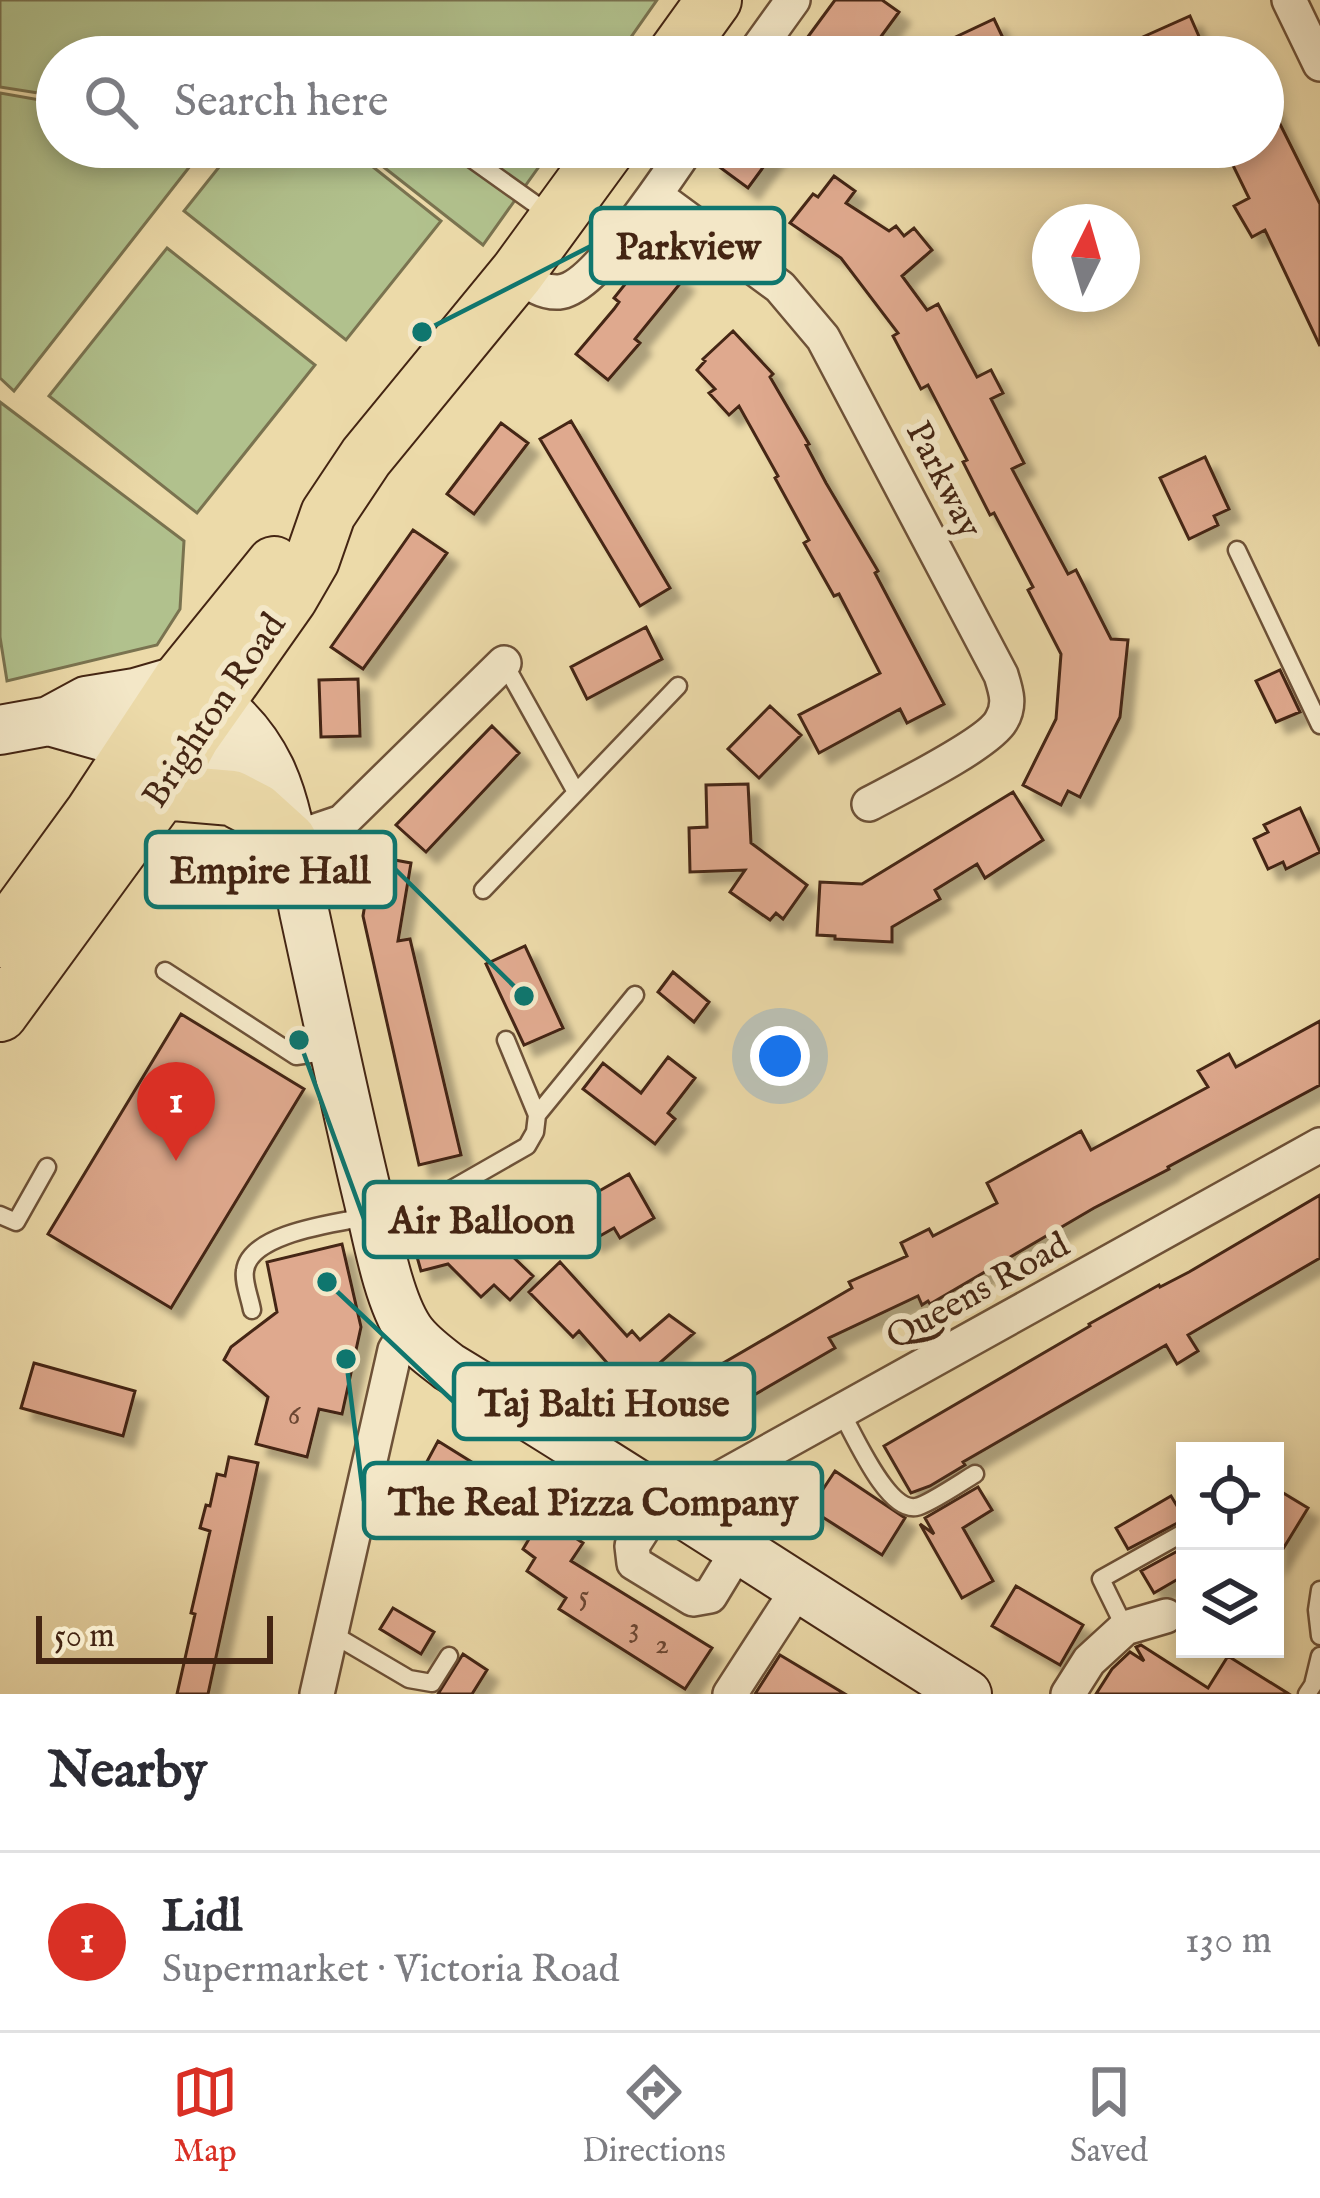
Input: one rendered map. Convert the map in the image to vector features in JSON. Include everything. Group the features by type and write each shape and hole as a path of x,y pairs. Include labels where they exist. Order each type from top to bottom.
{"main road":[{"path":"688,36 714,0"},
{"name":"Brighton Road","path":"0,940 93,812 290,598 312,560 328,514 366,457 517,273 594,168"},
{"name":"Brighton Road","path":"0,1014 162,792 186,710"},
{"path":"162,792 232,798 286,827"}],"street":[{"path":"767,36 793,0"},
{"path":"1304,15 1320,64"},
{"path":"517,273 538,289 574,288 621,239 674,168"},
{"name":"Parkway","path":"655,195 780,287 824,338 1000,675 1008,700 1000,723 981,740 869,804"},
{"path":"286,827 342,822 504,663"},
{"path":"0,730 49,721 102,736 186,710 286,827 374,1224 408,1329 449,1367 967,1694"},
{"name":"Queens Road","path":"667,1502 842,1412 1320,1145"},
{"path":"316,1694 395,1350 408,1329"},
{"path":"667,1502 632,1546 634,1563 693,1599 710,1596 738,1550"},
{"path":"730,1694 798,1588"},
{"path":"1069,1694 1089,1661 1125,1628 1166,1616"}],"lane":[{"path":"485,168 557,219"},
{"path":"1237,550 1320,725"},
{"path":"504,663 576,792"},
{"path":"483,890 677,686"},
{"path":"165,971 296,1056 334,1051"},
{"path":"537,1115 635,995"},
{"path":"252,1310 244,1273 248,1261 269,1242 292,1233 374,1224 527,1146 537,1115 506,1040"},
{"path":"0,1215 16,1222 46,1167"},
{"path":"842,1412 882,1484 902,1505 917,1508 975,1474"},
{"path":"1125,1628 1101,1579 1176,1537"},
{"path":"1320,1590 1320,1636"},
{"path":"329,1632 409,1679 432,1684 449,1656"},
{"path":"1307,1694 1320,1655"}],"green space":[{"path":"0,0 657,0 632,36 36,36 36,93 0,87"},
{"path":"0,93 36,99 36,168 189,168 14,391 0,378"},
{"path":"218,168 374,168 441,221 346,340 184,211"},
{"path":"385,168 538,168 483,245"},
{"path":"167,248 315,365 197,513 49,396"},
{"path":"0,402 184,541 180,609 157,645 7,681 0,637"}],"building":[{"path":"835,0 882,0 899,12 881,36 808,36"},
{"path":"1190,16 1199,36 1145,36"},
{"path":"994,19 1002,36 958,36"},
{"path":"1284,132 1320,204 1320,346 1265,230 1252,237 1234,206 1249,198 1234,168 1284,168"},
{"path":"721,168 763,168 748,188"},
{"path":"834,176 855,191 846,203 889,231 896,226 904,236 914,228 932,250 902,276 927,310 938,304 977,377 991,370 1003,393 991,399 1024,463 1012,469 1068,574 1076,570 1111,639 1128,640 1120,717 1080,797 1068,791 1061,805 1023,785 1056,719 1061,654 1028,590 1033,587 994,513 990,515 928,385 921,389 893,336 898,333 841,258 790,223"},
{"path":"650,253 683,280 608,380 576,354 614,309 619,302 614,298"},
{"path":"733,331 773,374 770,377 878,571 944,704 907,723 900,709 819,753 799,715 880,673 839,594 834,596 804,543 809,540 739,406 729,415 709,393 715,389 697,370"},
{"path":"571,421 670,588 640,606 540,439"},
{"path":"501,423 528,443 474,514 447,494"},
{"path":"1205,457 1229,509 1214,516 1218,525 1189,539 1160,478"},
{"path":"413,530 447,553 363,669 331,647"},
{"path":"646,627 662,659 587,699 571,667"},
{"path":"1280,670 1300,712 1276,722 1256,681"},
{"path":"358,679 360,736 321,737 319,680"},
{"path":"770,706 801,735 759,778 728,749"},
{"path":"492,726 519,753 426,852 396,825"},
{"path":"748,784 751,843 807,885 783,919 776,913 770,920 730,892 745,870 690,872 689,828 707,827 706,785"},
{"path":"1013,792 1043,840 985,878 977,864 935,890 940,899 892,927 892,942 817,935 820,882 862,884"},
{"path":"1300,808 1320,852 1286,869 1283,862 1268,869 1254,839 1268,832 1264,825"},
{"path":"373,856 411,863 398,941 410,939 461,1155 419,1165 363,916"},
{"path":"525,946 563,1028 524,1045 486,964"},
{"path":"673,972 709,1002 694,1022 658,992"},
{"path":"181,1014 304,1089 171,1308 48,1234"},
{"path":"1320,1021 1320,1085 930,1304 922,1305 918,1296 829,1338 835,1348 704,1424 682,1387 852,1288 849,1282 907,1256 901,1243 929,1229 933,1236 997,1203 987,1183 1081,1131 1091,1150 1208,1087 1198,1071 1229,1054 1236,1067"},
{"path":"668,1057 695,1078 668,1113 675,1119 655,1144 583,1089 603,1063 641,1093"},
{"path":"629,1174 654,1218 620,1238 614,1228 591,1241 571,1207"},
{"path":"491,1191 509,1253 533,1276 510,1300 494,1285 481,1297 448,1264 421,1271 412,1239 427,1235 423,1220 452,1211 451,1204 460,1199"},
{"path":"1320,1195 1320,1258 1188,1335 1198,1351 1177,1364 1166,1345 911,1493 884,1446"},
{"path":"342,1244 361,1327 342,1414 319,1409 307,1457 256,1444 268,1397 224,1360 231,1347 277,1312 267,1262"},
{"path":"560,1262 627,1336 632,1331 640,1340 669,1315 694,1333 630,1389 579,1331 573,1337 529,1292"},
{"path":"34,1363 135,1391 123,1436 21,1408"},
{"path":"438,1441 483,1469 486,1463 531,1489 523,1503 583,1543 571,1561 712,1648 685,1689 559,1609 566,1598 527,1571 535,1558 523,1549 529,1539 459,1498 447,1494 436,1513 408,1497"},
{"path":"229,1457 258,1463 208,1694 177,1694 210,1531 200,1528 217,1474 225,1476"},
{"path":"835,1471 905,1518 882,1555 810,1509"},
{"path":"978,1487 992,1510 963,1528 993,1581 962,1598 920,1524 934,1534 925,1518"},
{"path":"1284,1493 1308,1508 1284,1547"},
{"path":"1171,1496 1176,1504 1176,1524 1128,1549 1116,1528"},
{"path":"1176,1552 1176,1580 1154,1593 1141,1571"},
{"path":"1016,1586 1083,1625 1060,1665 992,1626"},
{"path":"393,1608 434,1632 421,1654 380,1629"},
{"path":"1141,1645 1208,1688 1231,1658 1289,1694 1096,1694 1130,1652 1144,1661 1136,1647"},
{"path":"463,1654 487,1670 472,1694 438,1694"},
{"path":"780,1655 845,1694 755,1694"}],"place":[{"name":"Parkview","path":"422,332"},
{"name":"Empire Hall","path":"524,996"},
{"name":"Air Balloon","path":"299,1040"},
{"name":"Lidl","path":"176,1161"},
{"name":"Taj Balti House","path":"327,1282"},
{"name":"The Real Pizza Company","path":"346,1359"}]}
